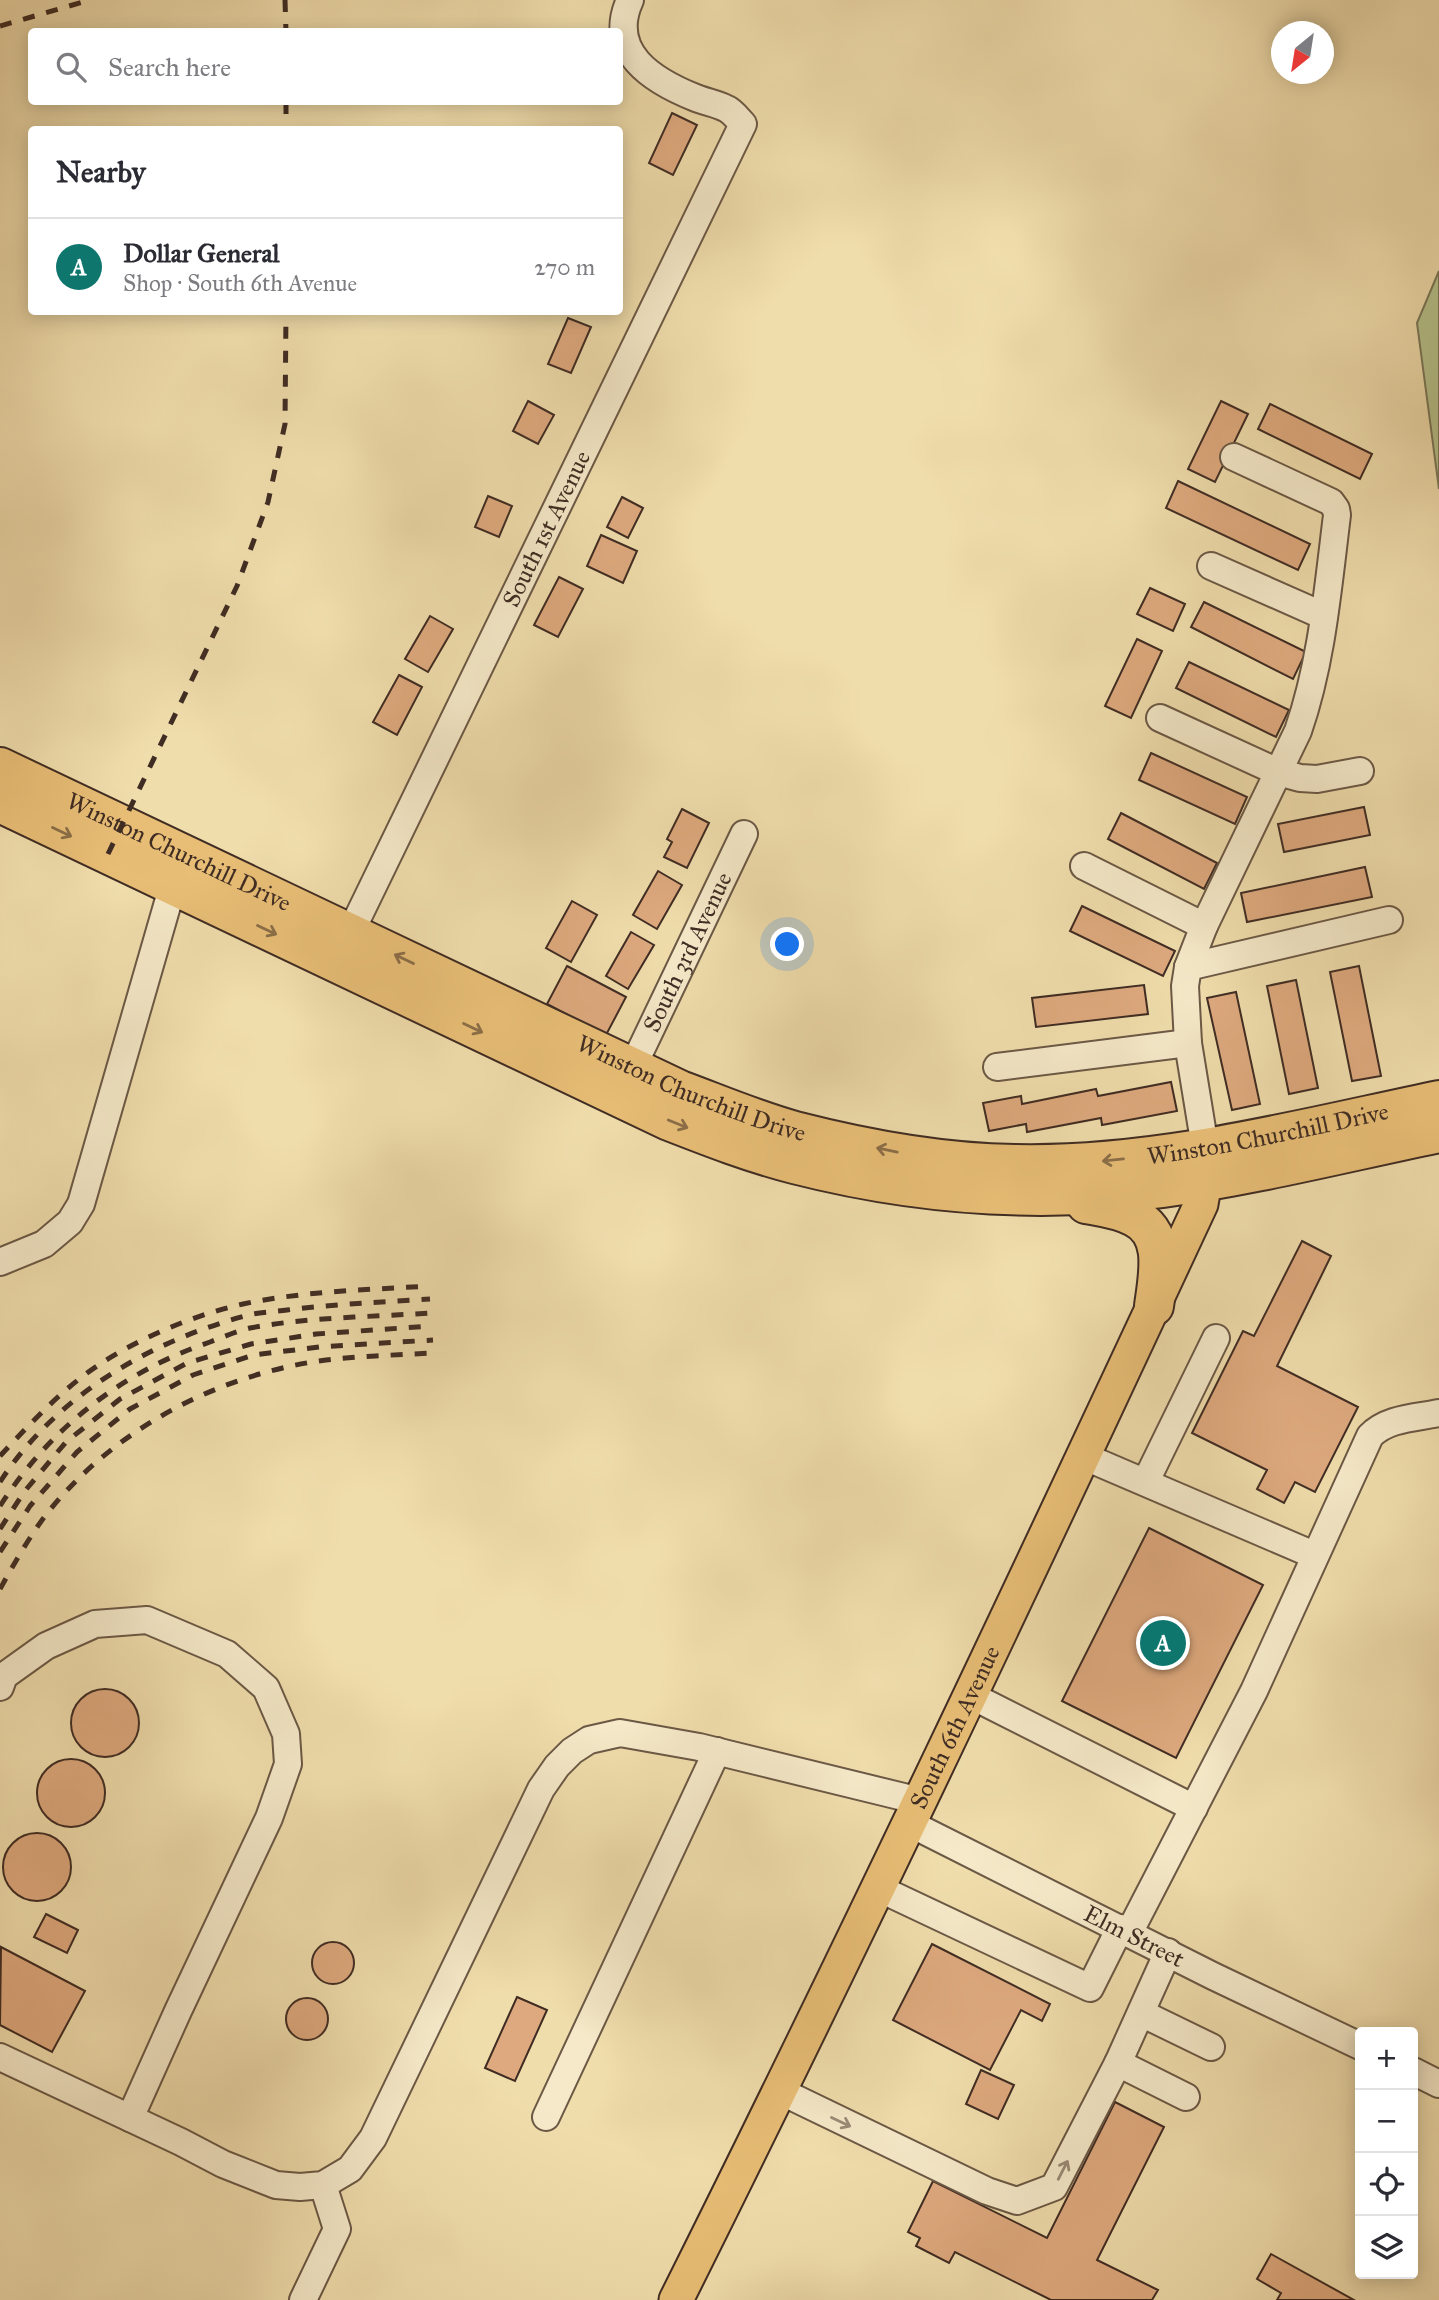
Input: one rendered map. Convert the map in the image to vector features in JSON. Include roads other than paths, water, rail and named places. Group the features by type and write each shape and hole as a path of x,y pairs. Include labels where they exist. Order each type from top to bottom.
{"highway":[{"name":"Winston Churchill Drive","path":"0,767 344,948 625,1083 669,1121 793,1164 857,1178 987,1195 1053,1196 1121,1192 1205,1164 1439,1100"},
{"name":"Winston Churchill Drive","path":"0,803 173,885 344,948"},
{"name":"Winston Churchill Drive","path":"625,1083 680,1090 785,1128 912,1155 1015,1164 1149,1157 1205,1164 1439,1133"},
{"path":"1053,1196 1121,1212 1136,1217 1143,1224 1157,1248 1160,1265 1154,1306"}],"main road":[{"name":"South 6th Avenue","path":"676,2300 915,1812 1154,1306 1201,1204 1205,1164"}],"street":[{"name":"South 1st Avenue","path":"622,28 631,0"},
{"name":"South 1st Avenue","path":"344,948 743,124 727,109 668,84 636,61 624,40 623,32"},
{"path":"1205,1164 1188,1043 1185,986 1188,967 1204,926 1305,710 1324,616 1336,509 1331,502 1234,457"},
{"path":"1211,566 1324,616"},
{"path":"1160,718 1278,772 1300,778 1317,779 1360,771"},
{"name":"South 3rd Avenue","path":"625,1083 744,834"},
{"path":"1084,866 1204,926"},
{"path":"0,1262 51,1239 70,1222 81,1204 173,885"},
{"path":"1188,967 1389,920"},
{"path":"997,1066 1188,1043"},
{"path":"1146,1481 1216,1338"},
{"path":"878,1888 1090,1988 1194,1808 1254,1691 1370,1436 1388,1423 1439,1413"},
{"path":"1083,1456 1314,1555"},
{"path":"0,1687 4,1676 46,1646 94,1624 147,1620 227,1654 266,1688 286,1734 288,1764 270,1818 183,1999 130,2118"},
{"path":"970,1695 1194,1808"},
{"name":"Elm Street","path":"323,2185 350,2169 373,2138 541,1789 557,1766 572,1751 589,1740 620,1733 717,1751 915,1812 1125,1930 1355,2044"},
{"path":"546,2116 717,1751"},
{"path":"780,2091 831,2118 987,2191 1017,2201 1054,2186 1118,2063 1168,1952"},
{"path":"1141,2012 1211,2047"},
{"path":"0,2057 223,2164 276,2185 323,2185 337,2229 303,2300"},
{"path":"1118,2063 1186,2097"},
{"path":"1418,2074 1439,2084"}],"railway":[{"path":"0,26 90,0"},
{"path":"285,0 286,28"},
{"path":"286,105 286,126"},
{"path":"108,854 237,586 268,502 285,424 286,315"},
{"path":"0,1456 46,1408 83,1376 131,1346 186,1321 243,1304 289,1296 429,1286"},
{"path":"0,1482 22,1452 76,1399 139,1358 174,1341 209,1327 255,1314 430,1299"},
{"path":"0,1506 42,1451 66,1427 118,1386 178,1354 230,1334 272,1324 431,1313"},
{"path":"0,1529 24,1492 66,1442 120,1399 187,1363 251,1344 316,1334 431,1326"},
{"path":"0,1552 30,1506 77,1452 130,1409 193,1375 253,1355 319,1347 433,1340"},
{"path":"0,1589 45,1516 72,1485 102,1457 170,1411 246,1378 286,1367 326,1360 432,1353"}],"place":[{"name":"Dollar General","path":"1163,1643"}]}
